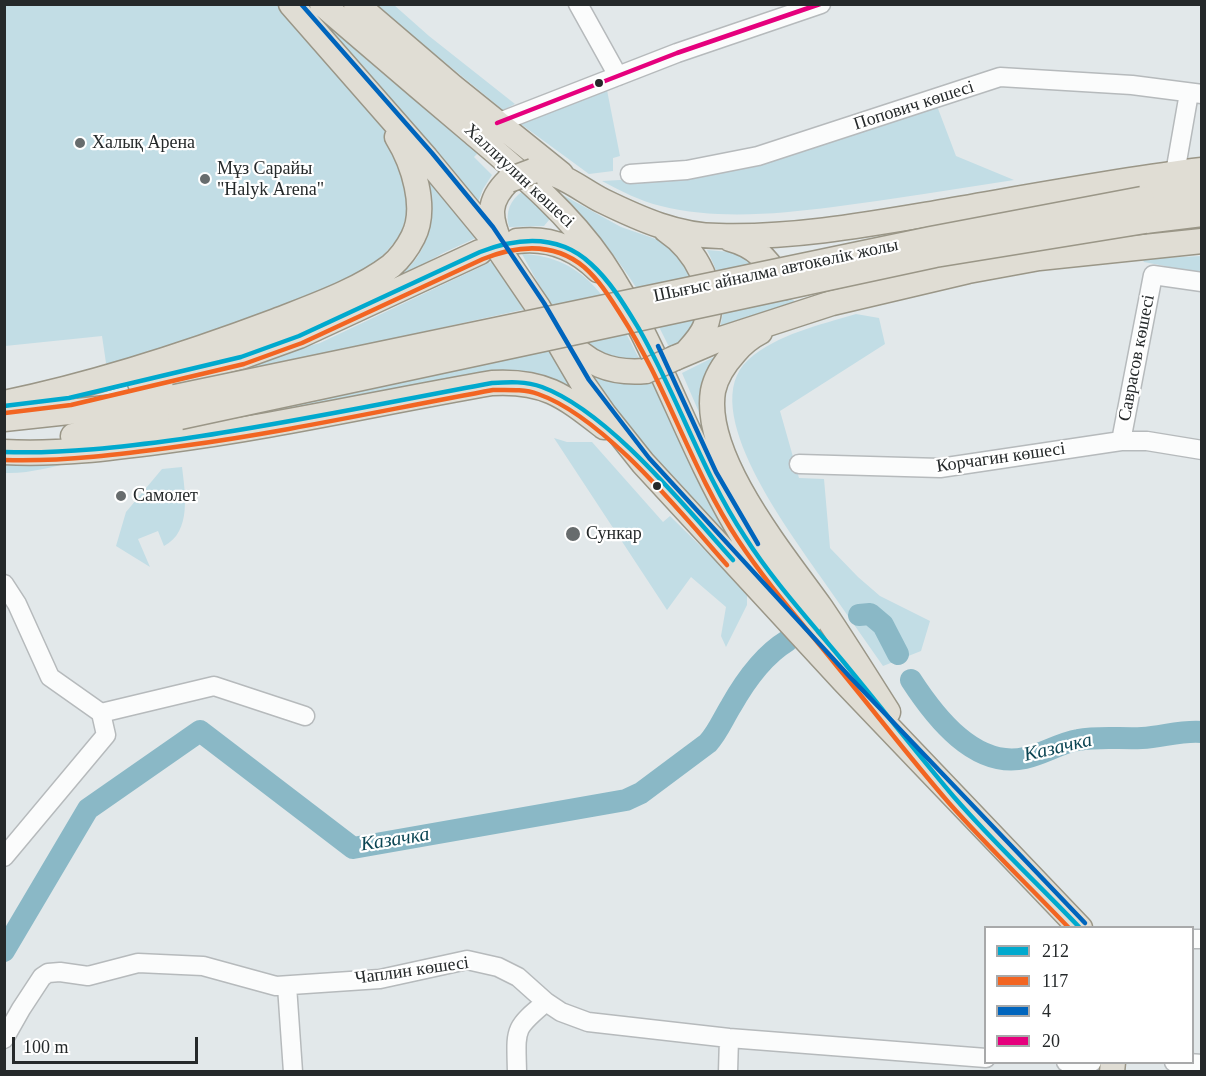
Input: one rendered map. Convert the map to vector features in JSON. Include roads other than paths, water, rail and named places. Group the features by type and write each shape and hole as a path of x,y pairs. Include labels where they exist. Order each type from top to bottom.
{"main road":[{"path":"291,4 426,158 484,242 513,251 536,239 555,243 583,256 608,282 649,360"},
{"name":"Халлиулин көшесі","path":"322,4 537,188 570,222 601,260 615,281 649,360 737,526 793,602 955,798"},
{"name":"Халлиулин көшесі","path":"356,4 497,123 573,182"},
{"path":"4,405 110,376 238,335 341,294 392,265 414,236 420,207 417,183 409,159 398,139 354,77"},
{"path":"1079,926 769,600 644,463 604,414 583,384 538,307 513,251 494,229 492,206 496,196 509,180 533,171 545,172 573,182 600,200 681,232 719,236 820,231 1202,170"},
{"name":"Шығыс айналма автокөлік жолы","path":"177,407 589,321 931,239 1144,210 1202,192"},
{"name":"Шығыс айналма автокөлік жолы","path":"1144,210 1202,214"},
{"path":"659,225 684,244 692,254 708,291 708,316 704,329 681,356"},
{"path":"719,236 752,246 788,290 800,298 806,298 963,262 1026,251 1155,233 1202,230"},
{"path":"4,405 69,398 241,357 299,336 484,242"},
{"path":"538,307 569,343 584,356 600,366 621,371 649,360 681,356 715,341 832,303 988,267 1039,258 1202,242"},
{"path":"788,316 754,335 725,363 716,380 713,392 713,418 716,431 735,478 756,519 840,637 895,724"},
{"path":"4,452 90,450 199,437 481,384 517,381 541,386 578,407 613,434 644,463"},
{"path":"4,419 115,407 177,407"},
{"path":"4,441 44,440 115,430 177,407"}],"street":[{"path":"578,4 618,76"},
{"path":"497,123 676,53 821,4"},
{"name":"Попович көшесі","path":"630,174 687,170 758,156 1000,77 1132,85 1195,93"},
{"path":"1175,173 1195,93"},
{"name":"Саврасов көшесі","path":"1121,441 1153,275 1202,282"},
{"name":"Корчагин көшесі","path":"799,465 940,468 1121,441 1147,441 1202,450"},
{"path":"4,584 16,604 50,677 100,713 106,735 4,857"},
{"path":"100,713 214,687 305,716"},
{"name":"Чаплин көшесі","path":"4,1039 42,977 54,972 88,976 138,963 203,966 276,986 287,986 340,980 380,979 467,960 498,967 518,977 561,1012 588,1022 920,1063 984,1058"},
{"path":"287,986 293,1071"},
{"path":"517,1071 516,1036 522,1022 546,1002"},
{"path":"728,1071 729,1038"}],"waterway":[{"name":"Казачка","path":"859,615 870,614 883,625 898,654"},
{"name":"Казачка","path":"4,951 88,809 200,731 353,848 626,800 641,793 708,743 755,670 787,641"},
{"name":"Казачка","path":"911,680 944,724 973,748 989,756 1007,759 1025,758 1071,741 1086,739 1142,738 1202,732"}],"place":[{"name":"Халық Арена","path":"80,143"},
{"name":"Мұз Сарайы \"Halyk Arena\"","path":"205,179"},
{"name":"Самолет","path":"121,496"},
{"name":"Сункар","path":"573,534"}]}
